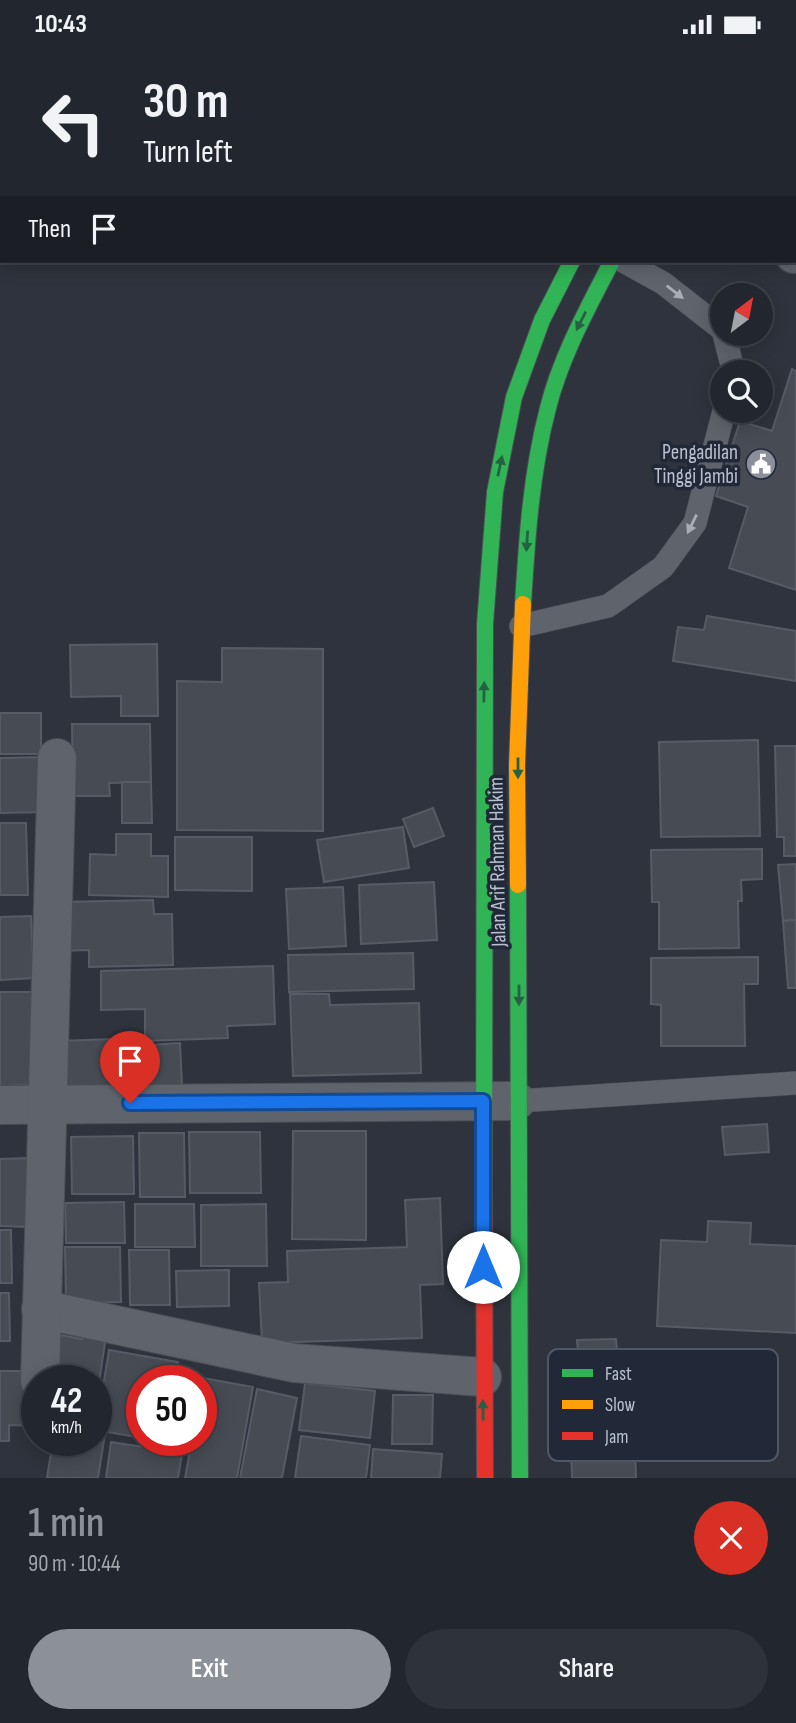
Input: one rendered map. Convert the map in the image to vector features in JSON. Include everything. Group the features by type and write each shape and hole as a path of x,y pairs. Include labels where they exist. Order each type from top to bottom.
{"main road":[{"name":"Jalan Arif Rahman Hakim","path":"520,1478 501,1101 485,638 495,492 514,397 542,320 571,263"},
{"name":"Jalan Arif Rahman Hakim","path":"485,1478 482,1377 501,1101 521,626 530,497 548,406 575,334 611,263"}],"street":[{"path":"40,1365 57,758"},
{"path":"0,1105 501,1101"},
{"path":"41,1309 294,1363 482,1377"}],"lane":[{"path":"627,263 663,283 710,321"},
{"path":"521,626 608,606 663,567 695,523 721,423"},
{"path":"501,1101 796,1083"}],"building":[{"name":"Pengadilan Tinggi Jambi","path":"792,369 796,371 796,590 729,568 748,507 716,496 739,423 772,431"},
{"path":"707,616 796,631 796,681 673,661 678,627 704,630"},
{"path":"157,644 158,716 121,716 121,696 71,697 70,645"},
{"path":"222,648 323,649 323,831 177,830 177,681 222,682"},
{"path":"0,713 41,713 41,754 0,754"},
{"path":"72,724 150,724 151,782 109,783 110,796 73,796"},
{"path":"758,740 760,836 661,837 659,742"},
{"path":"775,746 796,746 796,856 784,856 784,837 777,837"},
{"path":"48,757 49,812 0,813 0,758"},
{"path":"122,782 151,782 152,823 122,823"},
{"path":"433,808 444,836 414,847 403,819"},
{"path":"0,823 26,823 28,895 0,895"},
{"path":"403,827 409,868 324,882 317,840"},
{"path":"116,834 151,834 151,856 168,856 168,897 89,895 90,854 116,855"},
{"path":"175,837 252,837 252,891 175,890"},
{"path":"762,849 762,879 741,880 742,901 738,901 739,948 659,949 659,902 652,902 651,850"},
{"path":"796,864 796,920 783,921 778,865"},
{"path":"434,882 437,940 361,944 359,885"},
{"path":"343,887 346,946 289,949 286,889"},
{"path":"153,900 154,914 172,914 173,965 89,967 89,950 60,951 59,902"},
{"path":"31,916 34,978 0,980 0,917"},
{"path":"796,920 796,988 788,988 783,921"},
{"path":"413,953 414,989 289,992 288,955"},
{"path":"758,957 758,984 744,984 745,1046 661,1046 661,1005 651,1004 651,958"},
{"path":"273,966 275,1024 227,1026 228,1038 145,1041 145,1009 101,1010 101,971"},
{"path":"0,992 45,992 33,1085 0,1086"},
{"path":"290,994 329,994 330,1005 419,1003 421,1073 293,1076"},
{"path":"143,1038 145,1086 61,1088 59,1041"},
{"path":"180,1043 182,1086 152,1088 149,1045"},
{"path":"767,1124 769,1152 725,1155 722,1127"},
{"path":"293,1131 366,1131 366,1240 292,1239"},
{"path":"189,1132 260,1132 261,1193 190,1193"},
{"path":"139,1133 184,1133 185,1197 140,1197"},
{"path":"133,1136 134,1194 72,1194 71,1137"},
{"path":"28,1158 29,1227 0,1226 0,1159"},
{"path":"440,1198 443,1284 420,1285 422,1338 262,1343 259,1283 288,1282 287,1251 407,1247 405,1200"},
{"path":"124,1202 125,1243 66,1243 65,1203"},
{"path":"135,1204 194,1204 195,1247 135,1247"},
{"path":"266,1204 267,1266 201,1266 201,1205"},
{"path":"708,1221 751,1223 750,1244 796,1246 796,1333 657,1326 661,1240 707,1242"},
{"path":"0,1230 11,1230 12,1283 0,1283"},
{"path":"65,1247 120,1247 121,1302 66,1303"},
{"path":"129,1250 169,1250 170,1305 130,1305"},
{"path":"229,1270 229,1306 177,1307 176,1271"},
{"path":"0,1293 9,1293 10,1341 0,1341"},
{"path":"83,1333 106,1336 102,1365 55,1365 60,1335 82,1339"},
{"path":"616,1339 617,1349 578,1349 577,1340"},
{"path":"109,1350 178,1362 178,1365 126,1365 126,1435 112,1433 112,1365 107,1365"},
{"path":"0,1371 21,1371 21,1425 9,1425 9,1441 0,1441"},
{"path":"217,1381 253,1387 237,1478 185,1478 189,1456 217,1456"},
{"path":"305,1383 375,1391 370,1438 299,1430"},
{"path":"257,1389 297,1398 282,1478 240,1478"},
{"path":"393,1395 433,1395 432,1444 392,1444"},
{"path":"301,1436 370,1445 366,1478 295,1478"},
{"path":"112,1442 126,1444 126,1456 182,1456 178,1478 106,1478 109,1456 112,1456"},
{"path":"373,1449 442,1454 440,1478 371,1478"},
{"path":"50,1456 102,1456 98,1478 47,1478"},
{"path":"571,1461 635,1461 636,1478 572,1478"}],"traffic: fast":[{"path":"484,1184 485,624 495,492 514,397 542,320 571,263"},
{"path":"523,604 534,481 548,408 568,351 611,263"},
{"path":"518,885 520,1478"}],"traffic: slow":[{"path":"518,885 517,765 523,604"}],"traffic: jam":[{"path":"484,1184 485,1478"}],"place":[{"name":"Pengadilan Tinggi Jambi","path":"761,464"}],"route":[{"path":"130,1103 483,1101 483,1267"}]}
